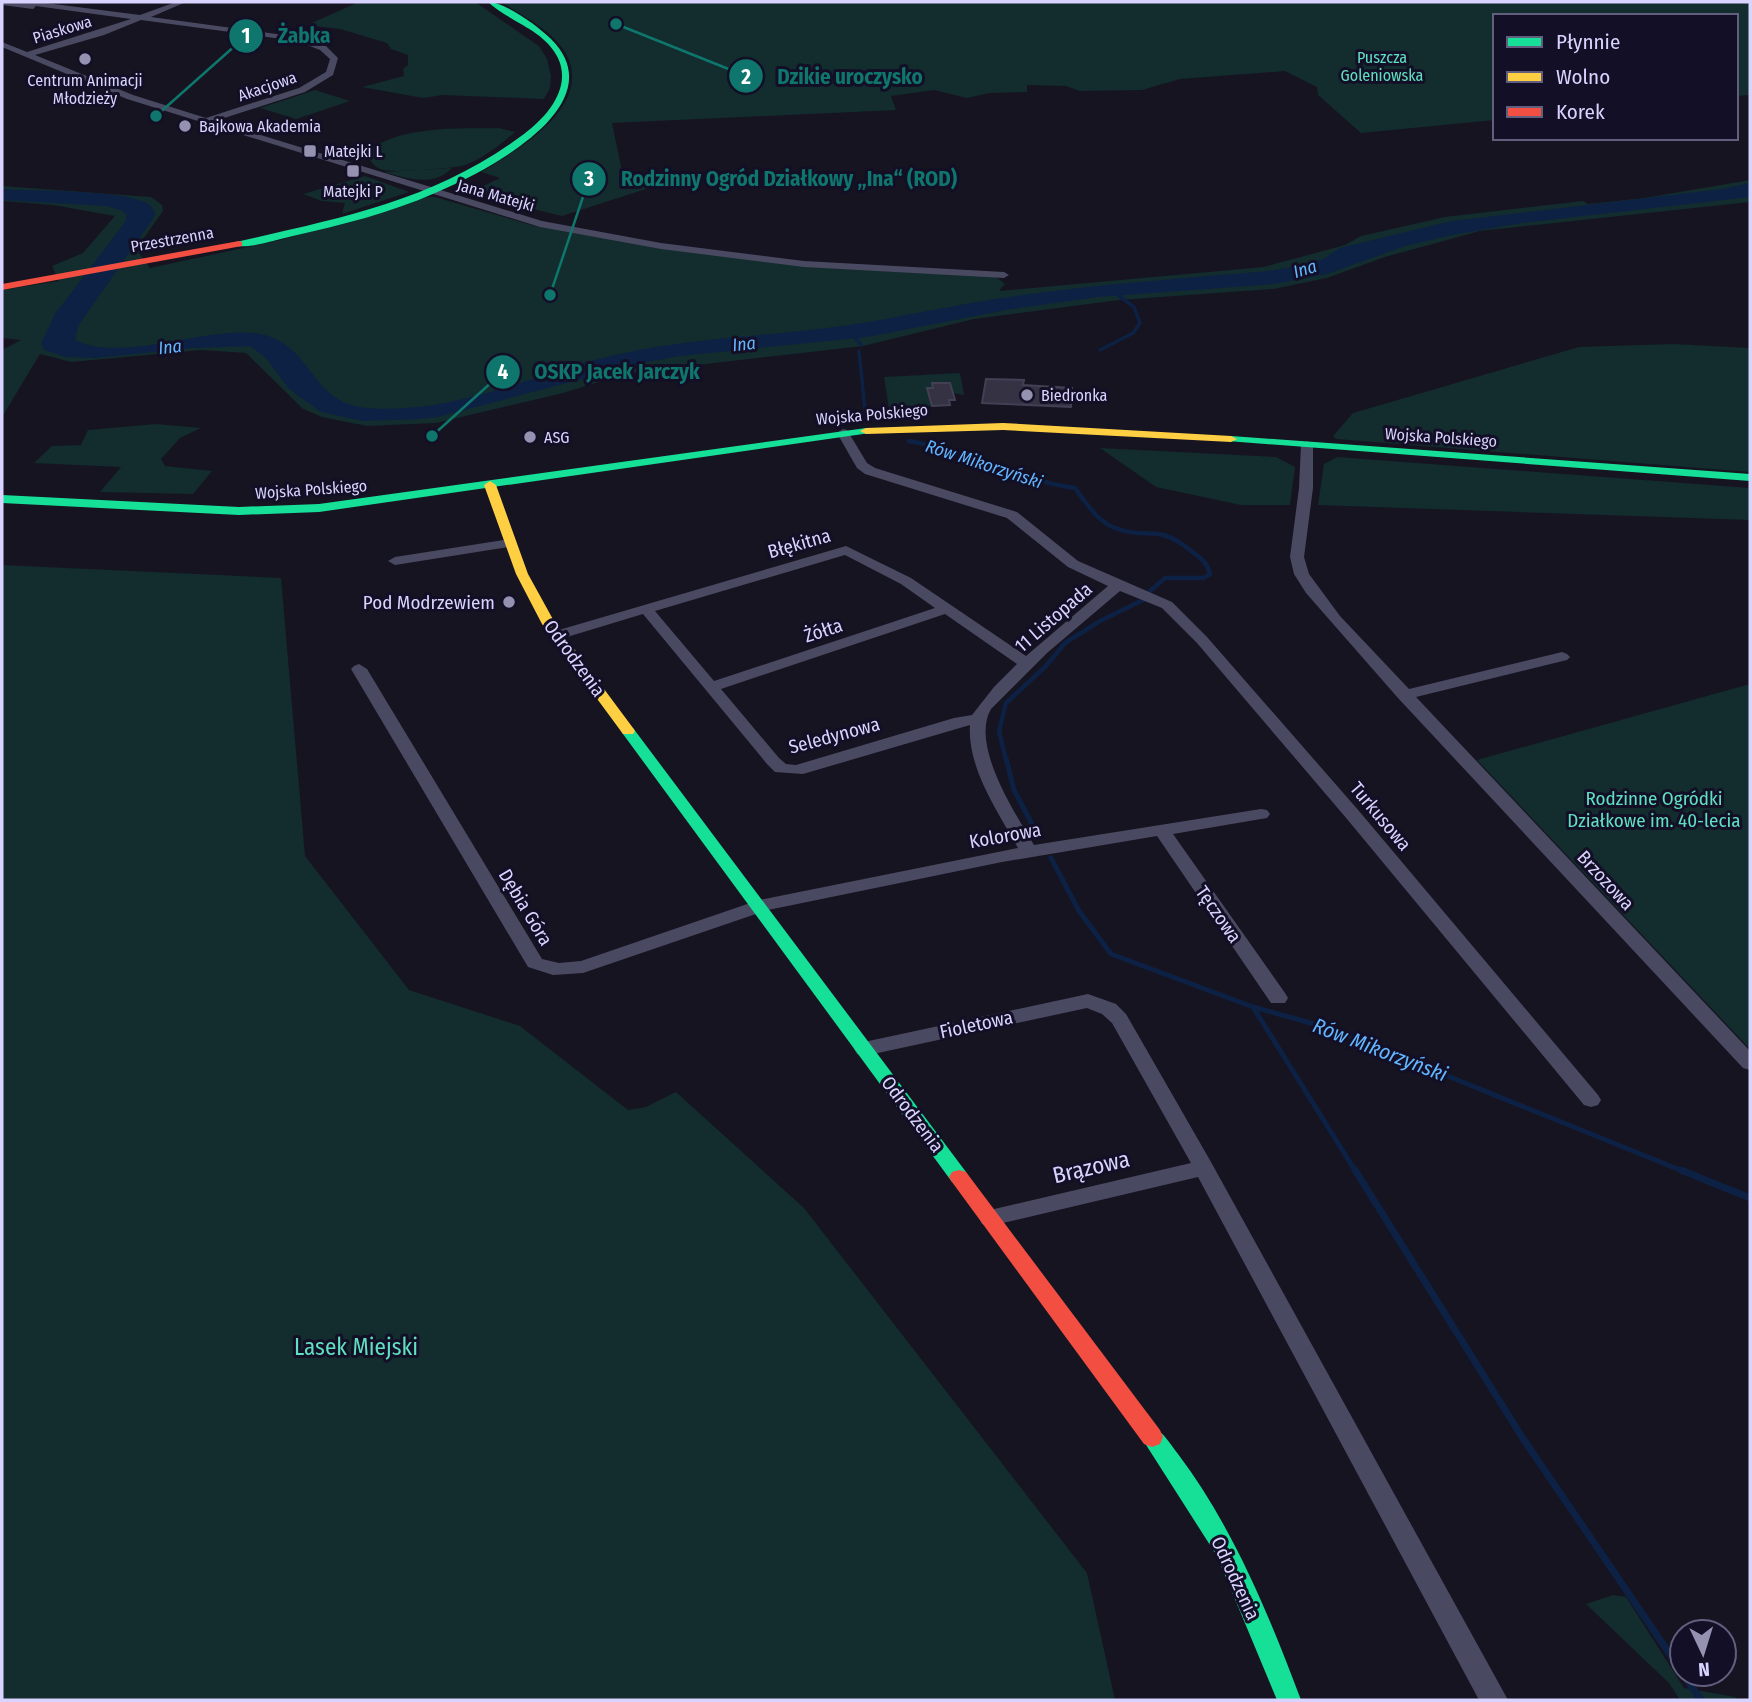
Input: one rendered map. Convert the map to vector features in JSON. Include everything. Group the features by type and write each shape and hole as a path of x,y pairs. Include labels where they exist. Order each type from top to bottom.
{"street":[{"path":"23,2 136,18"},
{"name":"Piaskowa","path":"28,54 84,38 182,2"},
{"name":"Przestrzenna","path":"2,287 257,241 346,218 428,191 478,168 513,147 540,126 559,102 566,77 562,59 540,33 491,2"},
{"path":"2,3 136,18"},
{"name":"Akacjowa","path":"136,18 307,41 329,52 335,63 327,77 314,84 208,120"},
{"name":"Jana Matejki","path":"2,44 130,97 540,224 661,246 804,264 1004,275"},
{"name":"Wojska Polskiego","path":"2,499 267,511 320,509 843,433 903,426 966,425 1307,445 1750,478"},
{"name":"11 Listopada","path":"843,433 862,465 870,471 1012,515 1073,564 1118,585 1027,664 988,703 978,719"},
{"name":"Brzozowa","path":"1307,445 1306,488 1298,568 1335,619 1404,695 1750,1063"},
{"name":"Odrodzenia","path":"490,485 510,543 536,601 557,635 1178,1472 1226,1550 1289,1700"},
{"path":"395,561 510,543"},
{"name":"Błękitna","path":"557,635 846,550 896,574 1027,664"},
{"name":"Turkusowa","path":"1118,585 1167,605 1202,640 1353,815 1591,1100"},
{"name":"Seledynowa","path":"646,609 774,761 787,771 960,721 978,719"},
{"name":"Żółta","path":"712,687 946,609"},
{"path":"1404,695 1562,657"},
{"name":"Dębia Góra","path":"359,670 535,962 546,969 562,971 583,967 760,907"},
{"path":"978,719 981,747 993,788 1029,851"},
{"name":"Kolorowa","path":"760,907 1029,851 1261,814"},
{"name":"Tęczowa","path":"1161,829 1278,998"},
{"name":"Fioletowa","path":"864,1049 1088,1001 1109,1009 1119,1019 1204,1168"},
{"path":"1204,1168 1494,1700"},
{"name":"Brązowa","path":"990,1219 1204,1168"}],"green space":[{"path":"359,2 475,2 539,46 547,59 551,76 550,88 544,99 443,95 423,98 362,87 404,76 403,69 408,65 408,55 391,49 387,43 340,29 307,25"},
{"name":"Puszcza Goleniowska","path":"501,2 1750,2 1750,95 1738,96 1738,14 1493,14 1493,120 1361,133 1318,95 1317,87 1285,71 1180,79 1142,90 1080,91 1066,86 1027,85 1027,92 989,93 967,98 934,90 891,96 896,110 612,123 623,176 680,173 674,180 562,216 469,193 500,178 481,172 514,151 548,124 562,107 570,90 572,71 565,52 536,24"},
{"path":"315,90 350,101 296,119 260,108"},
{"path":"499,128 515,132 485,155 460,166 389,171 375,165 368,154 368,151 382,143 414,133"},
{"path":"452,168 437,178 420,180 384,172"},
{"path":"365,176 409,192 342,214 345,203 322,201 303,194"},
{"path":"1750,180 1750,202 1480,231 1385,257 1327,278 1273,289 1119,300 974,319 863,346 628,373 563,393 436,423 367,426 322,417 303,409 246,353 201,350 71,362 40,354 2,417 2,350 21,340 2,338 2,290 59,281 52,266 83,253 115,216 53,205 2,201 2,186 151,197 162,205 163,211 136,249 150,268 281,240 425,197 435,197 535,226 638,244 810,267 996,277 1005,284 999,291 1264,267 1345,245 1361,236 1445,217 1583,201 1588,204 1644,198"},
{"path":"1673,344 1750,348 1750,472 1336,439 1333,436 1353,413 1579,347"},
{"path":"960,373 964,395 953,393 950,383 932,383 933,388 927,389 932,406 924,406 926,414 890,415 884,377"},
{"path":"156,424 201,428 180,438 161,459 165,466 212,471 193,494 100,492 121,467 34,463 52,446 81,445 88,430"},
{"path":"1100,448 1276,457 1295,467 1290,505 1241,505 1156,487"},
{"path":"1337,457 1750,488 1750,520 1318,505 1324,464"},
{"name":"Lasek Miejski","path":"2,565 281,578 305,856 409,990 520,1026 628,1110 646,1107 676,1092 804,1208 1087,1573 1115,1700 2,1700"},
{"name":"Rodzinne Ogródki Działkowe im. 40-lecia","path":"1750,684 1750,1049 1477,760"},
{"path":"1613,1595 1626,1597 1668,1663 1668,1682 1586,1604"},
{"path":"1672,1688 1735,1697 1737,1700 1680,1700"}],"water":[{"name":"Ina","path":"1750,183 1750,197 1522,223 1452,235 1405,246 1327,274 1274,284 1098,297 1006,310 867,337 680,356 642,363 438,417 363,421 321,412 289,389 267,359 250,346 193,348 95,358 66,357 45,350 41,344 55,314 126,221 126,214 106,206 2,200 2,189 76,192 132,198 147,203 153,210 155,214 152,220 78,326 75,340 94,346 115,348 138,347 210,335 253,333 273,338 288,347 320,384 347,404 367,408 402,408 472,397 611,356 645,349 849,325 1059,290 1268,271 1323,259 1340,248 1452,221 1723,189"}],"building":[{"name":"Biedronka","path":"986,379 1024,380 1023,385 1072,388 1071,407 982,403"},
{"path":"932,383 950,383 955,400 949,400 950,405 932,406 927,388 933,388"}],"waterway":[{"path":"1100,350 1133,333 1140,323 1134,307 1114,292"},
{"name":"Rów Mikorzyński","path":"853,334 861,345"},
{"name":"Rów Mikorzyński","path":"859,351 866,420"},
{"name":"Rów Mikorzyński","path":"909,441 951,451 1033,479 1075,488 1094,512 1111,526 1129,532 1169,537 1200,558 1209,570 1210,574 1204,578 1165,578 1149,592"},
{"name":"Rów Mikorzyński","path":"1006,760 999,731 1006,703 1046,666 1065,643 1100,621 1143,600"},
{"name":"Rów Mikorzyński","path":"1006,758 1014,790 1034,828"},
{"name":"Rów Mikorzyński","path":"1051,858 1079,911 1111,954 1253,1007"},
{"name":"Rów Mikorzyński","path":"1253,1007 1329,1028 1685,1172"},
{"path":"1253,1007 1356,1172"},
{"path":"1355,1170 1522,1437 1668,1651"},
{"name":"Rów Mikorzyński","path":"1681,1170 1750,1198"},
{"path":"1693,1688 1701,1700"}],"traffic: fast":[{"path":"239,244 356,218 432,192 501,155 541,124 555,107 564,88 566,78 561,57 539,32 491,2"},
{"path":"2,499 239,511 319,508 866,431"},
{"path":"1231,439 1750,478"},
{"path":"628,731 959,1177"},
{"path":"1152,1437 1178,1472 1226,1550 1289,1700"}],"traffic: slow":[{"path":"866,431 1003,426 1231,439"},
{"path":"490,485 522,574 549,624 628,731"}],"traffic: jam":[{"path":"2,287 239,244"},
{"path":"959,1177 1152,1437"}],"place":[{"name":"Dzikie uroczysko","path":"616,24"},
{"name":"Centrum Animacji Młodzieży","path":"85,59"},
{"name":"Żabka","path":"156,116"},
{"name":"Bajkowa Akademia","path":"185,126"},
{"name":"Matejki L","path":"310,151"},
{"name":"Matejki P","path":"353,171"},
{"name":"Rodzinny Ogród Działkowy „Ina“ (ROD)","path":"550,295"},
{"name":"Biedronka","path":"1027,395"},
{"name":"OSKP Jacek Jarczyk","path":"432,436"},
{"name":"ASG","path":"530,437"},
{"name":"Pod Modrzewiem","path":"509,602"}]}
